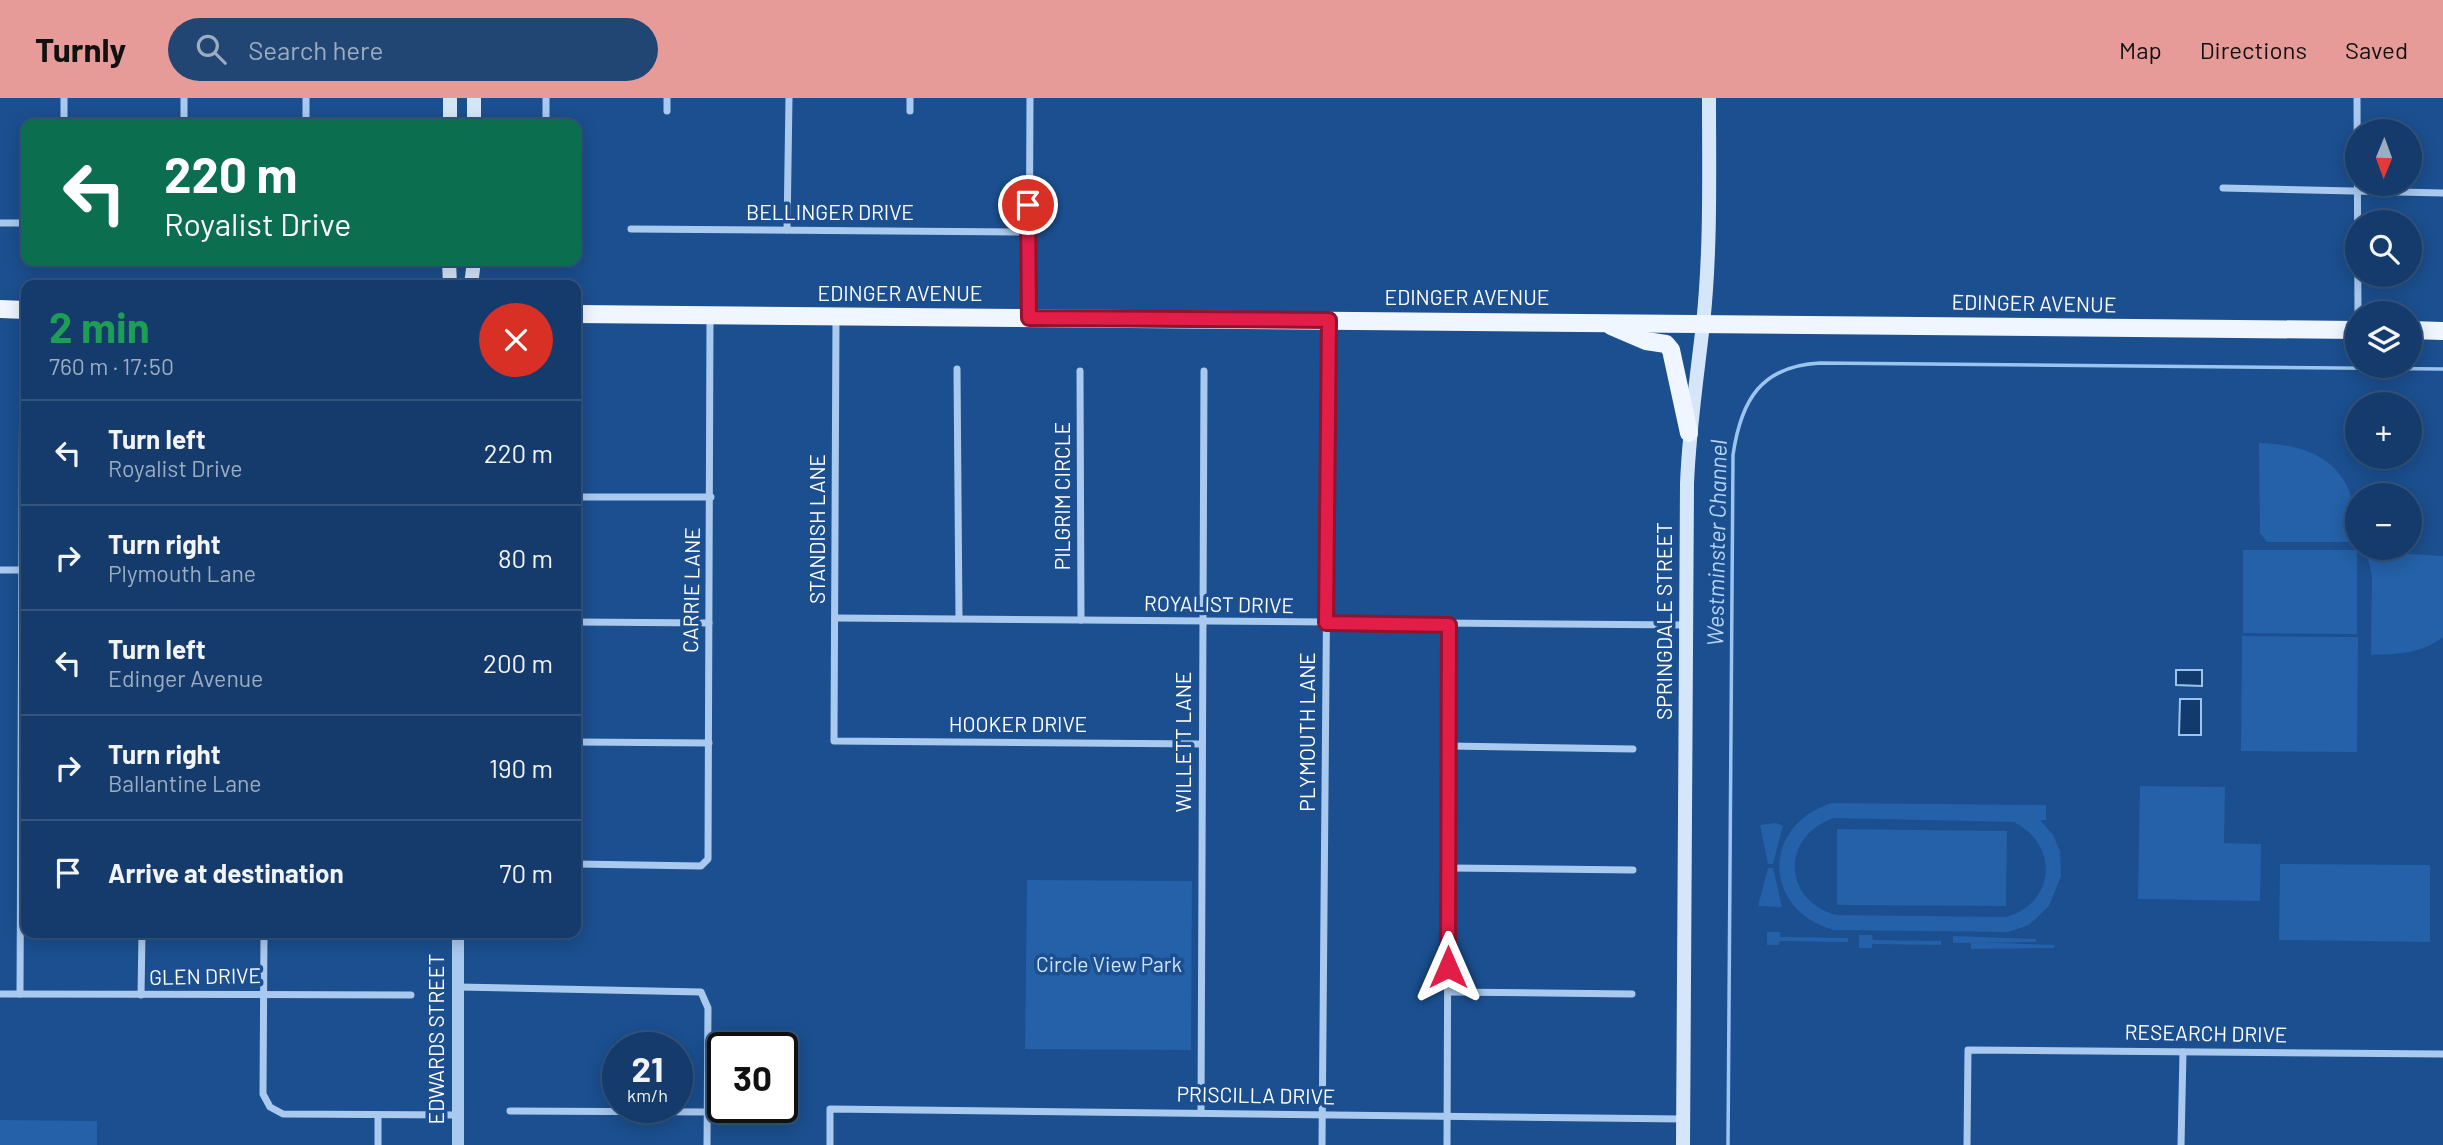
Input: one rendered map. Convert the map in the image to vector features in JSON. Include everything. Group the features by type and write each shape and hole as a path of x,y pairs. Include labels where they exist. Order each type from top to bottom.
{"main road":[{"path":"450,98 450,119"},
{"path":"474,98 474,119"},
{"name":"SPRINGDALE STREET","path":"1683,1145 1689,433 1703,323 1710,212 1709,98"},
{"path":"0,309 21,310"},
{"name":"EDINGER AVENUE","path":"581,314 2345,330"},
{"path":"1602,322 1646,341 1666,344 1671,350 1689,433"},
{"path":"2422,330 2443,331"}],"street":[{"path":"64,98 64,119"},
{"path":"184,98 184,119"},
{"path":"306,98 306,119"},
{"path":"546,98 546,119"},
{"path":"667,98 667,111"},
{"path":"787,230 789,98"},
{"path":"910,98 911,111"},
{"path":"1029,318 1030,98"},
{"path":"2357,98 2357,119"},
{"path":"2223,188 2345,193"},
{"path":"2422,193 2443,193"},
{"path":"2357,196 2358,301"},
{"path":"0,223 21,223"},
{"name":"BELLINGER DRIVE","path":"631,229 1028,232"},
{"name":"CARRIE LANE","path":"581,864 705,864 708,859 710,315"},
{"name":"STANDISH LANE","path":"834,741 836,316"},
{"name":"PLYMOUTH LANE","path":"1322,1145 1329,320"},
{"path":"957,369 959,618"},
{"name":"PILGRIM CIRCLE","path":"1080,371 1081,620"},
{"name":"WILLETT LANE","path":"1201,1113 1204,371"},
{"path":"581,497 711,498"},
{"path":"0,570 21,570"},
{"name":"ROYALIST DRIVE","path":"835,618 1686,625"},
{"path":"581,622 709,623"},
{"path":"1447,1145 1449,625"},
{"name":"HOOKER DRIVE","path":"834,741 1201,744"},
{"path":"581,742 709,743"},
{"path":"1448,746 1633,749"},
{"path":"1448,868 1633,870"},
{"path":"20,994 21,931"},
{"path":"141,995 142,938"},
{"path":"264,938 263,1094 270,1107 283,1114 458,1115"},
{"name":"EDWARDS STREET","path":"458,938 458,1145"},
{"path":"458,987 701,992 708,1008 708,1032"},
{"path":"1448,992 1632,994"},
{"name":"GLEN DRIVE","path":"0,994 411,995"},
{"name":"RESEARCH DRIVE","path":"1967,1145 1968,1050 2443,1054"},
{"path":"2181,1145 2183,1052"},
{"name":"PRISCILLA DRIVE","path":"830,1145 830,1109 1683,1119"},
{"path":"510,1111 707,1112 706,1145"},
{"path":"378,1145 379,1115"}],"green space":[{"path":"2259,443 2283,445 2320,457 2334,468 2344,481 2345,542 2267,542 2260,533"},
{"path":"2243,550 2345,550 2345,560 2357,560 2357,634 2243,633"},
{"path":"2422,555 2443,556 2443,637 2418,650 2371,655 2372,575 2368,560 2422,560"},
{"path":"2242,636 2358,637 2357,752 2241,751"},
{"path":"2140,786 2225,787 2224,843 2261,844 2260,901 2138,899"},
{"path":"1832,803 2046,805 2046,820 2040,820 2053,835 2060,851 2061,876 2049,906 2029,925 2008,932 1834,930 1810,920 1793,905 1783,887 1779,867 1782,848 1792,829 1809,814","holes":["1834,818 2014,822 2029,832 2039,845 2046,873 2035,899 2023,910 2006,917 1836,915 1818,907 1805,896 1798,882 1795,868 1797,853 1804,839 1817,827"]},
{"path":"1776,823 1783,826 1773,864 1768,864 1760,825"},
{"path":"1837,829 2007,831 2006,906 1837,905"},
{"path":"2280,864 2430,865 2430,942 2279,940"},
{"path":"1768,868 1773,868 1782,907 1758,906"},
{"name":"Circle View Park","path":"1027,880 1192,881 1191,1050 1025,1049"},
{"path":"1767,932 1780,932 1780,937 1848,938 1848,942 1780,941 1779,945 1767,945"},
{"path":"1859,935 1872,935 1873,940 1941,941 1941,945 1872,944 1872,948 1859,948"},
{"path":"1953,936 2036,939 2036,942 1953,943"},
{"path":"1971,942 2054,945 2054,948 1971,949"},
{"path":"0,1120 97,1121 97,1145 0,1145"}],"shaded area":[{"path":"2176,670 2202,670 2202,686 2176,685"},
{"path":"2180,699 2201,699 2201,735 2179,735"}],"waterway":[{"name":"Westminster Channel","path":"1728,1145 1733,455 1742,418 1757,390 1783,371 1820,363 2443,369"}],"route":[{"path":"1028,205 1029,318 1329,320 1326,623 1449,625 1448,967"}]}
